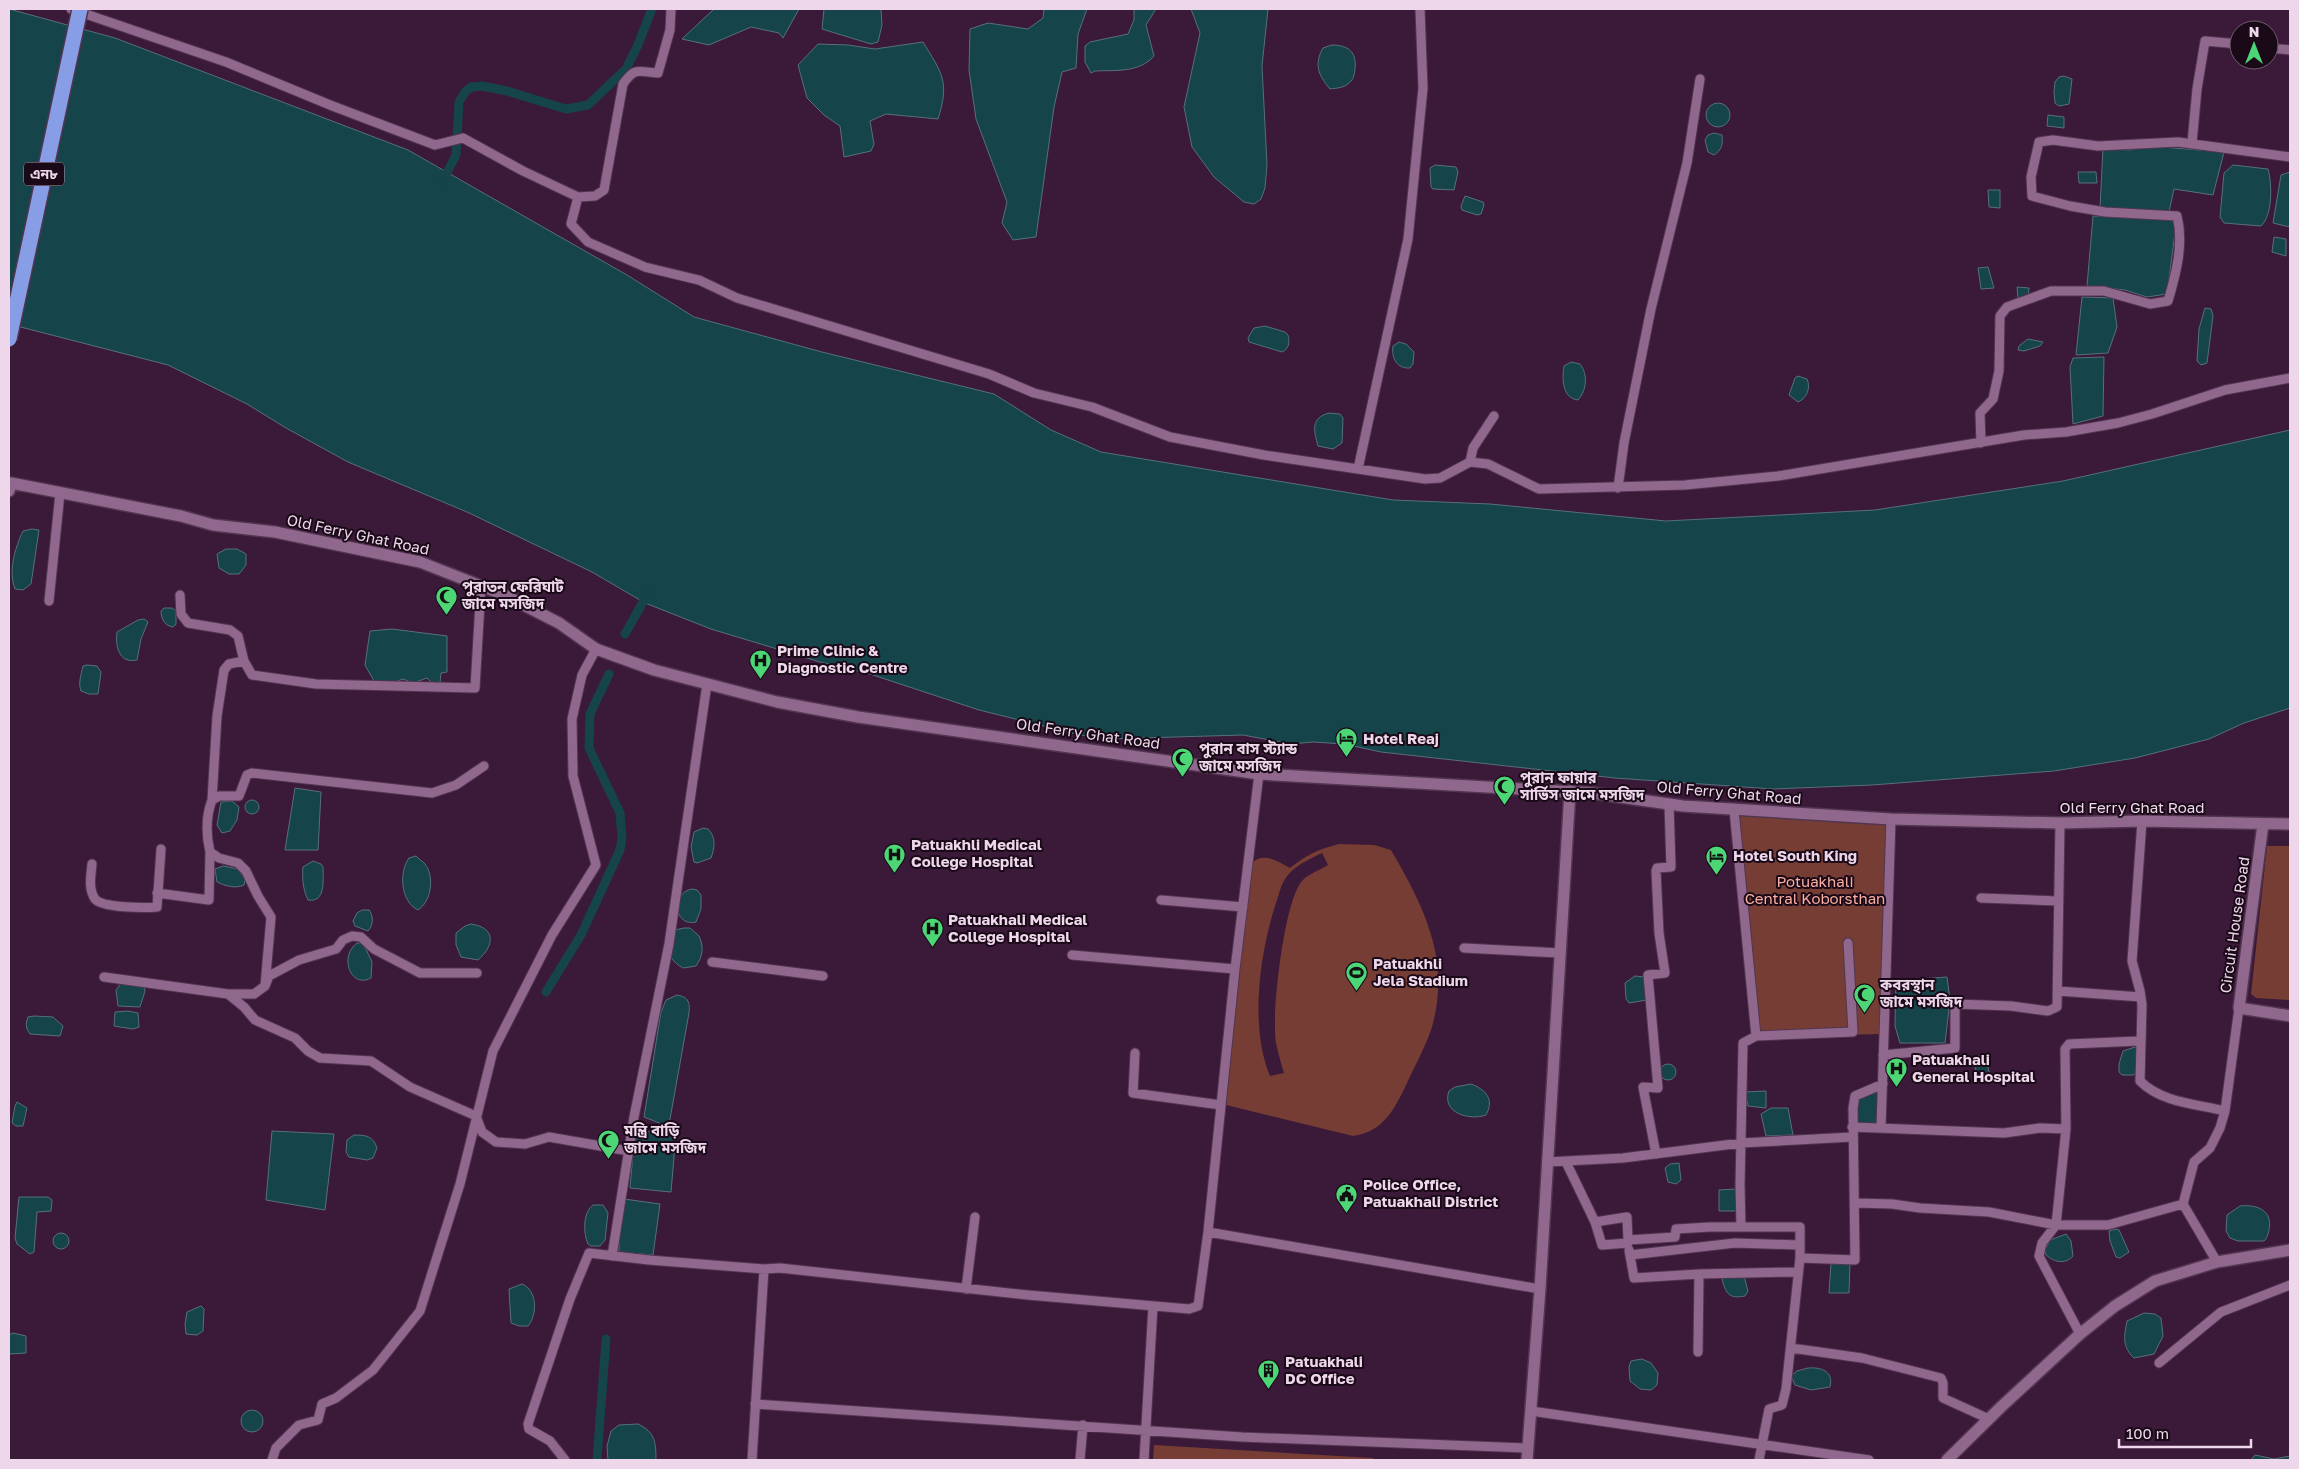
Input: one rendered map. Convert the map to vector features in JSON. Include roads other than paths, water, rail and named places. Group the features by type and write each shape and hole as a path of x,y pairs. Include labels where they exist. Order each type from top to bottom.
{"highway":[{"name":"এন৮","path":"9,340 80,9"}],"street":[{"path":"71,9 226,62 330,105 436,145 463,138 515,167 578,198 595,196 604,190 623,84 630,74 637,70 658,73 670,30 671,9"},
{"path":"1358,469 1408,238 1423,88 1420,9"},
{"path":"2192,143 2196,89 2205,40 2229,43"},
{"path":"1618,488 1624,443 1651,309 1688,163 1700,78"},
{"path":"1981,443 1980,413 1993,399 1999,371 2000,316 2007,307 2051,291 2104,291 2132,297 2150,304 2168,302 2174,282 2181,233 2177,216 2105,212 2032,196 2030,177 2039,142 2052,140 2098,146 2152,142 2192,143 2290,157"},
{"path":"578,198 571,224 588,242 646,268 699,280 738,298 989,374 1034,393 1092,408 1170,437 1239,451 1425,479 1440,478 1470,462 1488,464 1539,488 1618,488 1685,485 1778,476 2024,435 2066,432 2118,423 2225,390 2290,378"},
{"path":"1470,462 1473,448 1494,416"},
{"name":"Old Ferry Ghat Road","path":"9,485 181,516 213,526 275,532 420,562 504,595 559,623 596,649 654,670 777,702 858,716 1259,774 1570,791 1669,804 1734,810 1891,819 2060,823 2142,821 2290,824"},
{"path":"49,601 60,493"},
{"path":"180,595 181,614 185,620 196,625 230,630 238,636 244,661 252,675 316,684 475,688 481,586"},
{"path":"272,1460 276,1448 299,1426 318,1420 322,1404 336,1398 374,1370 420,1310 460,1184 493,1051 552,935 596,865 573,776 572,719 582,675 596,649"},
{"path":"158,893 209,900 210,852 207,838 209,808 212,800 217,716 224,670 229,664 244,661"},
{"path":"612,1256 629,1151 669,944 708,684"},
{"path":"212,800 219,796 239,796 247,775 252,773 432,794 456,785 484,766"},
{"path":"564,1460 550,1441 529,1429 528,1424 570,1299 589,1253 764,1269 780,1268 966,1289 1153,1306 1189,1309 1198,1306 1208,1232 1235,969 1259,774"},
{"path":"1527,1460 1540,1289 1570,791"},
{"path":"1656,1154 1643,1087 1658,1088 1648,975 1665,973 1659,933 1656,871 1657,868 1671,867 1669,804"},
{"path":"1734,810 1756,1036"},
{"path":"1881,1128 1891,819"},
{"path":"2142,821 2132,961 2141,997 2140,1081 2149,1090 2162,1096 2225,1110"},
{"path":"1884,1055 1954,1048 1955,1004 2004,1005 2048,1011 2057,1007 2060,823"},
{"name":"Circuit House Road","path":"2264,824 2239,1008 2290,1016"},
{"path":"92,864 91,886 95,898 100,902 120,906 156,907 161,848"},
{"path":"210,852 220,858 238,863 246,871 258,896 271,916 265,986"},
{"path":"1981,898 2058,901"},
{"path":"1161,900 1243,907"},
{"path":"104,977 228,994 254,994 265,986 269,976 299,960 336,949 343,940 352,936 361,937 374,949 420,973 477,973"},
{"path":"1741,1227 1743,1043 1756,1036 1853,1032 1848,944"},
{"path":"1464,948 1560,953"},
{"path":"1072,955 1235,969"},
{"path":"712,962 823,976"},
{"path":"2058,991 2141,997"},
{"path":"228,994 244,1007 254,1020 295,1038 308,1051 320,1058 371,1061 410,1087 476,1116 482,1132 496,1142 525,1144 549,1137 629,1151"},
{"path":"2217,1262 2183,1204 2194,1162 2210,1148 2220,1128 2225,1110 2239,1008"},
{"path":"2080,1334 2039,1256 2042,1243 2056,1225 2066,1130 2066,1046 2139,1041"},
{"path":"1135,1053 1133,1093 1220,1105"},
{"path":"1800,1258 1855,1260 1856,1203 1852,1127 1855,1096 1883,1084"},
{"path":"1852,1127 2004,1133 2040,1128 2066,1130"},
{"path":"1547,1162 1656,1154 1741,1143 1852,1137"},
{"path":"1566,1162 1595,1222 1602,1245 1675,1237 1676,1229 1800,1227 1800,1258 1791,1348 1783,1402 1782,1405 1769,1408 1759,1460"},
{"path":"1856,1203 1989,1212 2056,1225 2108,1225 2183,1204"},
{"path":"966,1289 975,1217"},
{"path":"1595,1222 1627,1218 1628,1241 1634,1278 1699,1274 1794,1272"},
{"path":"1208,1232 1540,1289"},
{"path":"1630,1255 1735,1243 1799,1245"},
{"path":"1947,1460 2080,1334 2115,1306 2155,1281 2217,1262 2290,1250"},
{"path":"752,1460 764,1269"},
{"path":"1698,1352 1699,1274"},
{"path":"2159,1363 2221,1312 2290,1285"},
{"path":"1144,1460 1153,1306"},
{"path":"1791,1348 1862,1358 1937,1376 1942,1380 1943,1398 1989,1419"},
{"path":"755,1404 1147,1429 1242,1437 1528,1448"},
{"path":"1531,1411 1869,1460"},
{"path":"1080,1460 1083,1425"}],"waterway":[{"path":"442,182 456,155 459,102 465,92 471,87 482,86 507,91 566,109 588,105 626,69 652,9"},
{"path":"625,634 648,593"},
{"path":"546,992 581,935 620,850 622,838 620,813 589,748 590,714 609,674"},
{"path":"597,1460 606,1339"}],"place":[{"name":"পুরাতন ফেরিঘাট জামে মসজিদ","path":"446,615"},
{"name":"Prime Clinic & Diagnostic Centre","path":"761,679"},
{"name":"Hotel Reaj","path":"1347,758"},
{"name":"পুরান বাস স্ট্যান্ড জামে মসজিদ","path":"1183,777"},
{"name":"পুরান ফায়ার সার্ভিস জামে মসজিদ","path":"1504,806"},
{"name":"Patuakhli Medical College Hospital","path":"895,873"},
{"name":"Hotel South King","path":"1717,875"},
{"name":"Patuakhali Medical College Hospital","path":"932,948"},
{"name":"Patuakhli Jela Stadium","path":"1357,992"},
{"name":"কবরস্থান জামে মসজিদ","path":"1864,1013"},
{"name":"Patuakhali General Hospital","path":"1896,1088"},
{"name":"মন্ত্রি বাড়ি জামে মসজিদ","path":"608,1159"},
{"name":"Police Office, Patuakhali District","path":"1347,1213"},
{"name":"Patuakhali DC Office","path":"1269,1390"}],"park label":[{"name":"Potuakhali Central Koborsthan","path":"1815,890"}]}
